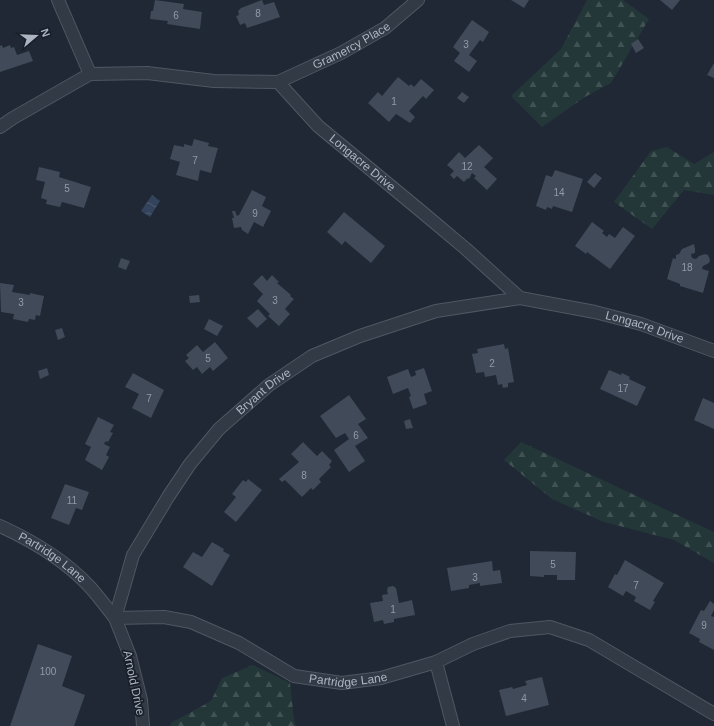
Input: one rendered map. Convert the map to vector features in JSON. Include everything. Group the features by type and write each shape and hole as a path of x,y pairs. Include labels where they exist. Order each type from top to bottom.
{"street":[{"path":"58,0 90,74"},
{"name":"Gramercy Place","path":"278,82 341,53 385,28 418,0"},
{"path":"0,127 90,74 147,73 214,81 278,82"},
{"name":"Longacre Drive","path":"278,82 318,126 466,249 520,298 596,312 641,324 714,351"},
{"name":"Bryant Drive","path":"115,618 133,555 190,464 219,429 269,385 312,356 360,336 436,312 520,298"},
{"name":"Partridge Lane","path":"0,526 21,535 58,558 89,586 115,618 164,617 191,622 239,643 294,676 342,683 381,678 436,662 473,644 510,631 550,627 589,640 714,714"},
{"name":"Arnold Drive","path":"115,618 130,656 141,700 143,726"},
{"path":"436,662 452,726"}],"green space":[{"path":"587,0 623,0 649,19 611,83 585,97 542,127 511,96 561,49"},
{"path":"667,147 694,164 714,152 714,195 684,190 652,229 614,202 651,151"},
{"path":"521,442 714,532 714,563 674,540 604,522 552,499 504,460"},
{"path":"253,665 290,683 296,726 170,726 171,723 211,701 222,678"}],"water":[{"path":"152,195 160,201 150,217 141,211"}],"building":[{"path":"155,0 184,4 183,9 202,12 200,29 167,24 168,21 150,19"},
{"path":"262,0 264,5 274,2 280,17 247,28 245,23 240,25 236,16 239,15 238,11 241,8"},
{"path":"511,0 529,0 524,8"},
{"path":"660,0 680,0 672,10"},
{"path":"472,20 489,32 483,42 480,40 469,55 477,61 469,72 454,61 460,53 453,47"},
{"path":"638,39 644,48 636,53 631,44"},
{"path":"2,45 3,48 10,45 11,48 14,47 17,55 29,51 33,61 0,72 0,46"},
{"path":"714,63 714,78 707,75"},
{"path":"398,77 409,86 411,84 414,87 421,79 434,90 426,99 423,96 409,111 415,117 410,123 396,114 389,122 368,103 378,92 382,96"},
{"path":"462,92 469,97 464,103 457,98"},
{"path":"194,139 209,143 208,146 218,148 211,173 200,170 198,181 176,175 180,162 170,159 174,145 184,147 184,144 192,146"},
{"path":"479,145 493,158 484,167 497,179 487,190 474,178 476,176 472,173 469,179 468,178 464,182 457,176 454,179 450,175 454,171 447,165 459,152 465,158"},
{"path":"39,167 60,172 59,177 91,187 84,208 62,202 60,207 46,204 47,200 41,198 45,182 36,180"},
{"path":"555,170 583,179 572,212 553,206 552,209 547,207 546,210 536,206 546,175 552,177"},
{"path":"595,173 602,178 594,188 587,182"},
{"path":"252,190 266,197 262,206 271,211 263,227 254,222 248,234 242,230 241,227 234,228 232,211 235,211 237,216 239,215"},
{"path":"344,212 385,246 371,263 345,241 342,245 327,232"},
{"path":"592,222 604,231 602,233 607,237 609,234 615,238 623,227 635,236 610,269 587,252 586,254 575,246"},
{"path":"694,244 695,253 691,254 692,258 696,259 705,254 708,255 710,260 709,263 703,266 702,269 709,271 703,293 680,286 680,284 667,279 673,258 676,259 676,255 679,254 682,249"},
{"path":"121,258 130,261 126,270 118,267"},
{"path":"262,275 267,281 272,275 279,282 277,283 294,299 285,309 290,314 279,326 268,316 270,314 257,301 263,294 253,284"},
{"path":"0,283 14,285 12,292 30,295 30,293 44,296 40,316 36,315 35,320 29,319 28,322 13,319 14,314 1,312"},
{"path":"199,295 200,302 190,303 189,296"},
{"path":"258,309 267,319 257,328 247,318"},
{"path":"209,319 223,326 217,336 204,329"},
{"path":"62,328 65,337 58,340 55,330"},
{"path":"215,342 228,358 213,371 210,367 202,374 197,367 193,370 185,361 189,358 186,355 197,345 203,352"},
{"path":"504,344 505,349 508,348 514,382 508,383 508,387 503,388 502,384 498,385 496,375 485,377 484,372 476,373 472,354 478,353 477,349"},
{"path":"47,368 49,375 40,379 38,371"},
{"path":"424,368 432,391 424,394 427,404 413,409 408,388 393,394 387,377 408,369 411,377 416,375 415,371"},
{"path":"609,370 621,375 622,373 630,377 629,379 646,387 637,406 600,389"},
{"path":"133,373 164,390 151,418 132,408 139,394 125,387"},
{"path":"349,395 366,419 358,424 368,438 355,446 365,461 349,472 334,450 349,439 345,433 336,438 320,416"},
{"path":"703,398 714,403 714,429 694,420"},
{"path":"98,417 114,425 110,432 113,433 108,442 106,441 104,444 110,447 106,455 109,457 102,470 85,460 91,447 85,444"},
{"path":"410,419 413,428 406,429 404,421"},
{"path":"303,442 317,456 322,451 332,461 329,465 331,467 319,479 321,482 313,490 311,488 302,497 285,480 282,482 279,479 299,462 291,454"},
{"path":"248,479 262,490 236,522 224,512 236,497 232,494 243,480 246,482"},
{"path":"65,484 89,492 82,510 76,508 69,525 51,518"},
{"path":"212,542 224,549 223,551 230,555 212,586 183,567 193,552 202,557"},
{"path":"530,551 576,552 575,580 557,580 557,575 544,575 544,577 530,576"},
{"path":"625,560 664,583 653,601 655,602 650,610 634,601 636,597 626,591 623,596 608,587 615,574 617,575"},
{"path":"492,561 493,571 500,570 502,583 480,586 480,583 469,585 469,588 451,591 447,568"},
{"path":"393,586 396,588 399,603 412,600 415,615 394,619 394,622 384,624 383,620 374,622 370,603 383,601 382,595 388,594 388,587"},
{"path":"710,601 714,604 714,610 711,616 714,617 714,650 699,642 700,639 689,633 701,610 704,611"},
{"path":"38,644 72,656 62,686 85,695 74,726 10,726"},
{"path":"542,677 549,705 506,716 499,690 512,687 513,689 527,685 525,681"}]}
